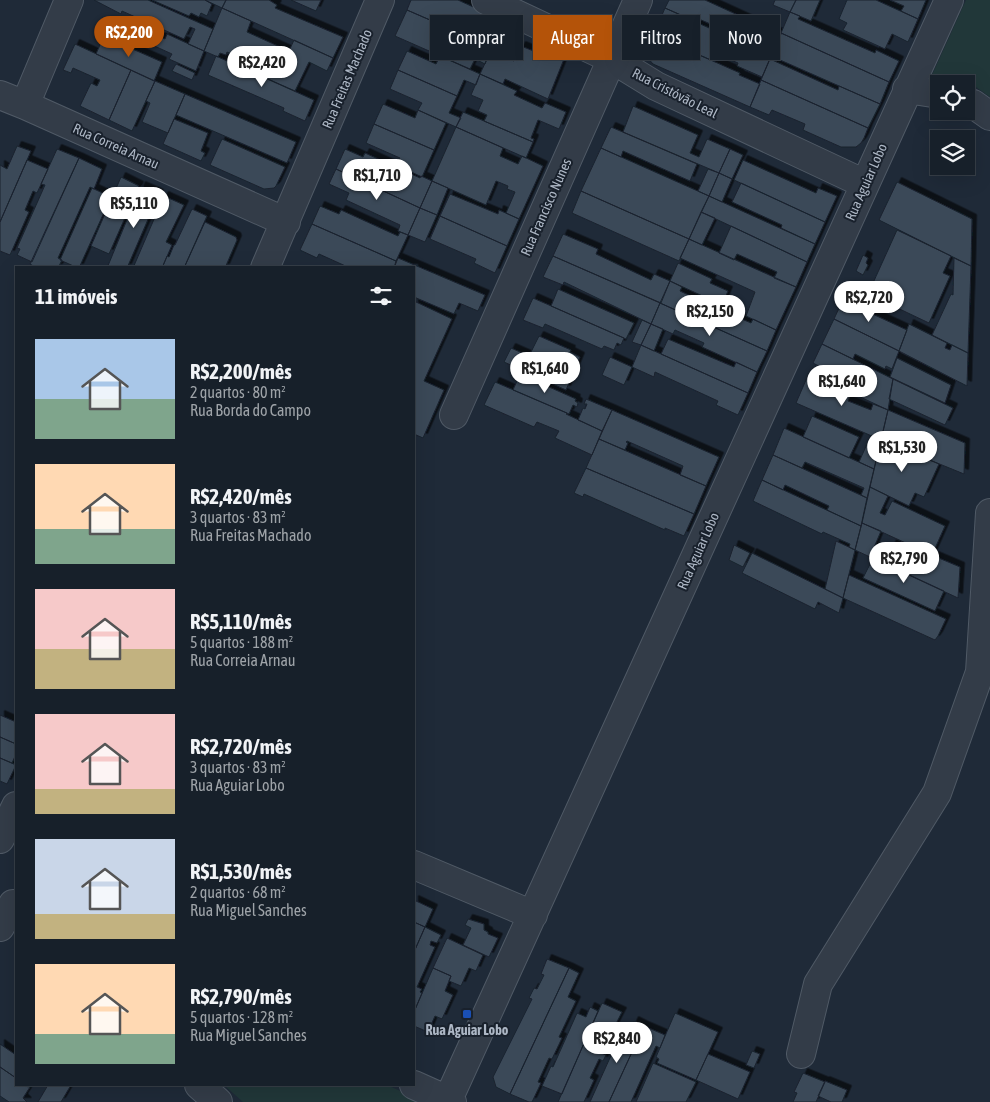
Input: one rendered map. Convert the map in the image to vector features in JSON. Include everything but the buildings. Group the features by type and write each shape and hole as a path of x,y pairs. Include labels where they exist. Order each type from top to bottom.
{"street":[{"path":"25,105 69,0"},
{"name":"Rua Freitas Machado","path":"267,266 380,0"},
{"name":"Rua Cristóvão Leal","path":"486,0 533,22"},
{"name":"Rua Francisco Nunes","path":"612,59 638,0"},
{"name":"Rua Aguiar Lobo","path":"449,1101 949,0"},
{"name":"Rua Cristóvão Leal","path":"612,59 656,86 865,184"},
{"name":"Rua Francisco Nunes","path":"454,415 612,60"},
{"path":"908,89 930,93"},
{"name":"Rua Correia Arnau","path":"0,95 286,222"},
{"path":"975,105 990,116"},
{"path":"801,1054 818,984 937,793 980,672 990,512"},
{"path":"0,839 15,808"},
{"path":"415,865 533,915"},
{"path":"415,1085 449,1101"},
{"path":"200,1086 218,1102"}],"green space":[{"path":"966,0 990,0 990,97 975,86 975,75 932,75"},
{"path":"225,1086 389,1086 425,1102 243,1102"}],"place":[{"name":"Rua Aguiar Lobo","path":"467,1014"}]}
